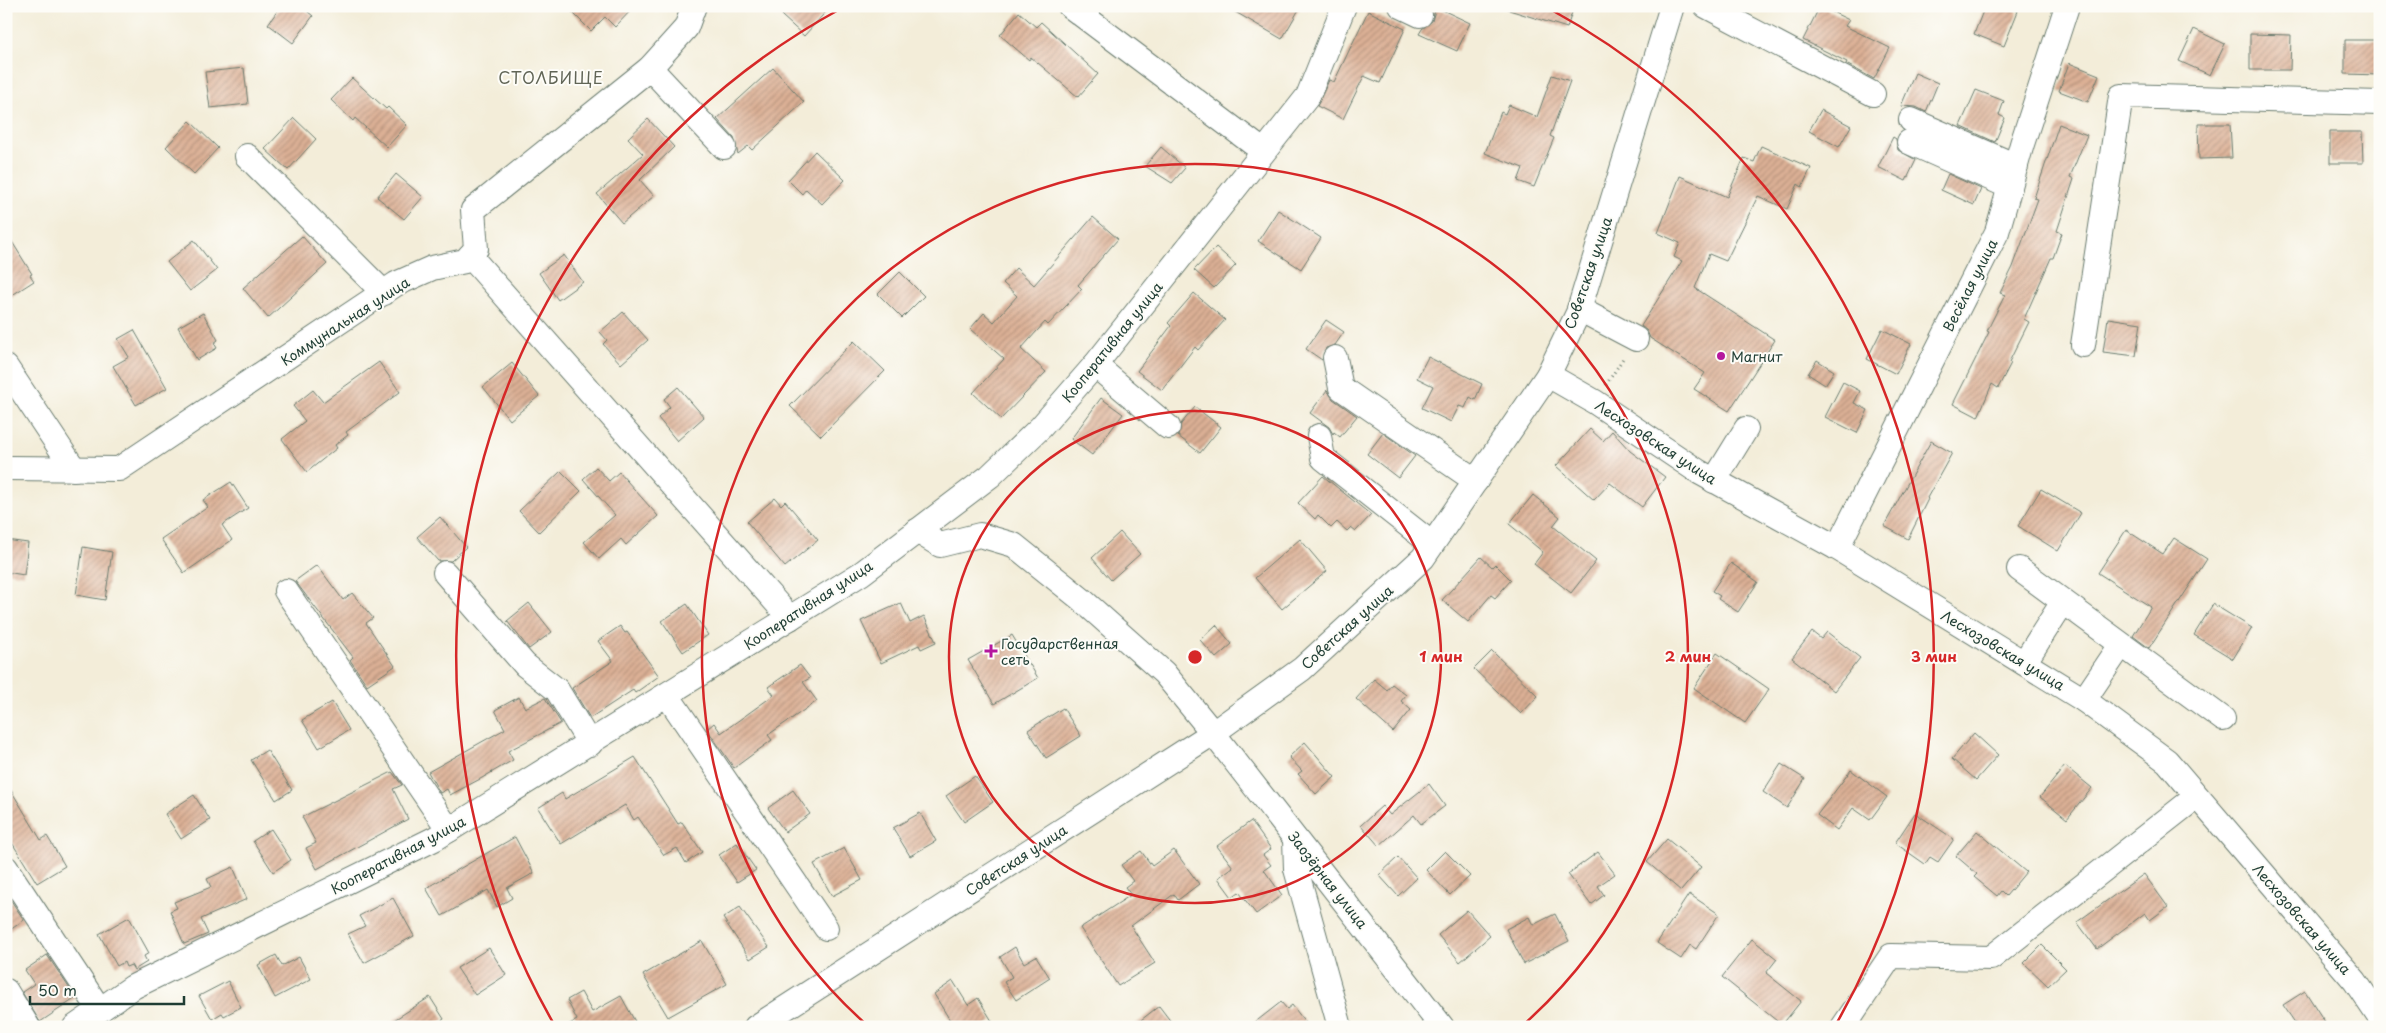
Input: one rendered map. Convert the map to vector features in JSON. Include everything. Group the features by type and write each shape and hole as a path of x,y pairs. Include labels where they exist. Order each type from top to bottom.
{"street":[{"path":"694,6 686,28 650,68 473,210 476,249 470,256 790,618"},
{"path":"1070,6 1264,151"},
{"name":"Кооперативная улица","path":"75,1027 133,987 449,830 590,744 862,572 990,476 1041,426 1095,366 1308,96 1344,6"},
{"name":"Советская улица","path":"756,1027 1213,733 1302,669 1423,558 1551,369 1575,318 1672,6"},
{"path":"1706,6 1873,94"},
{"name":"Весёлая улица","path":"1837,548 1997,232 2067,6"},
{"path":"650,68 724,147"},
{"path":"2083,345 2121,96 2380,103"},
{"path":"1910,131 2013,176"},
{"path":"247,156 390,289"},
{"path":"293,181 390,289"},
{"name":"Коммунальная улица","path":"6,468 119,470 390,289 432,268 465,261 470,256"},
{"path":"1575,318 1636,339"},
{"path":"1335,358 1341,388 1476,481"},
{"path":"1095,366 1168,427"},
{"path":"6,367 74,469"},
{"name":"Лесхозовская улица","path":"1551,369 1595,402 1719,473 2024,663 2090,692 2167,761 2355,981 2380,1018"},
{"path":"1319,436 1323,458 1432,544"},
{"path":"1719,473 1742,436"},
{"name":"Заозёрная улица","path":"917,531 940,545 980,535 1014,545 1081,599 1164,673 1442,1027"},
{"path":"2019,569 2057,611 2115,654 2223,719"},
{"path":"445,573 525,665 557,690 590,744"},
{"path":"286,591 449,830"},
{"path":"2024,663 2057,611"},
{"path":"2090,692 2115,654"},
{"path":"666,695 826,928"},
{"path":"1843,1027 1891,956 1990,958 2196,797"},
{"path":"1295,838 1296,869 1340,1027"},
{"path":"6,868 100,1010"},
{"path":"6,991 28,1027"}],"path":[{"path":"1595,402 1636,339"}],"building":[{"path":"281,6 301,6 313,16 293,43 268,24"},
{"path":"566,6 635,6 615,27 605,17 591,31"},
{"path":"791,6 831,6 804,36 782,16"},
{"path":"1225,6 1301,6 1282,39"},
{"path":"1509,6 1574,6 1567,28 1509,10"},
{"path":"1820,6 1849,20 1845,26 1890,48 1874,79 1846,64 1847,62 1803,40"},
{"path":"1985,6 2006,6 2018,11 2004,46 1974,34"},
{"path":"1436,7 1470,23 1457,51 1419,34 1432,21"},
{"path":"1368,11 1405,29 1380,83 1364,76 1343,119 1317,106 1329,80 1334,82"},
{"path":"1019,12 1036,27 1041,22 1098,74 1078,97 1031,57 1029,60 1000,35"},
{"path":"2194,29 2225,44 2210,75 2179,61"},
{"path":"2250,34 2291,35 2290,70 2250,70"},
{"path":"2345,40 2380,40 2380,75 2345,74"},
{"path":"2069,63 2099,75 2088,102 2059,91"},
{"path":"244,68 248,104 210,108 205,72"},
{"path":"773,68 804,102 752,150 748,146 738,154 734,138 717,119"},
{"path":"1915,73 1938,83 1926,112 1916,107 1901,106"},
{"path":"1552,75 1570,81 1550,136 1554,138 1534,187 1518,181 1523,168 1485,153 1501,112 1505,114 1509,105 1537,117"},
{"path":"352,78 407,125 387,147 355,118 353,121 331,100"},
{"path":"1976,90 2004,101 1999,115 2005,118 1995,142 1960,126"},
{"path":"1821,110 1851,126 1839,147 1809,131"},
{"path":"294,118 316,139 288,170 265,149"},
{"path":"648,119 674,147 640,180 654,196 622,223 597,194 643,154 628,138"},
{"path":"190,121 218,148 194,174 166,147"},
{"path":"2059,124 2087,135 2070,177 2074,179 2057,231 2062,233 2053,258 2051,258 2024,319 2029,322 2009,362 2011,363 1998,388 1992,384 1978,417 1953,404 2005,295 2000,293 2013,267 2038,199 2034,198"},
{"path":"2198,124 2230,124 2232,158 2199,159"},
{"path":"2330,132 2362,132 2363,163 2330,163"},
{"path":"1893,137 1896,139 1898,150 1916,160 1906,181 1878,167"},
{"path":"1761,146 1811,168 1802,187 1798,184 1787,209 1758,196 1726,261 1709,254 1695,288 1775,340 1729,411 1694,389 1705,373 1650,338 1647,331 1641,326 1682,261 1674,257 1680,243 1658,233 1680,176 1727,197 1744,158 1754,162"},
{"path":"1161,147 1185,168 1172,183 1145,166"},
{"path":"815,151 845,180 822,204 806,189 802,194 788,180"},
{"path":"396,174 423,197 404,219 377,197"},
{"path":"1948,174 1981,189 1974,205 1941,190"},
{"path":"1278,210 1321,238 1301,269 1258,241"},
{"path":"1093,217 1118,239 1078,285 1082,289 1048,325 1045,322 1021,349 1046,372 1001,419 973,393 1004,359 970,329 984,313 994,322 1017,296 1003,283 1016,268 1034,285"},
{"path":"6,232 32,274 30,275 34,281 6,299"},
{"path":"302,236 327,264 268,318 243,288"},
{"path":"194,240 217,270 190,291 167,262"},
{"path":"1216,247 1236,265 1214,288 1194,270"},
{"path":"564,255 583,282 558,300 539,273"},
{"path":"900,272 924,296 902,318 878,294"},
{"path":"1194,293 1225,320 1198,350 1195,347 1162,390 1137,371 1171,326 1168,323"},
{"path":"623,312 648,340 621,364 603,344 607,340 600,332"},
{"path":"203,313 218,340 214,343 217,348 197,360 178,327"},
{"path":"2108,318 2141,323 2136,356 2103,352"},
{"path":"1326,320 1344,332 1335,345 1326,348 1322,360 1306,349"},
{"path":"1882,329 1911,344 1896,374 1867,359"},
{"path":"134,330 167,388 136,405 113,366 129,357 118,339"},
{"path":"854,341 885,371 821,436 790,406"},
{"path":"1428,357 1482,384 1475,400 1470,397 1465,408 1459,406 1451,422 1422,408 1433,386 1417,378"},
{"path":"1817,360 1834,371 1825,385 1808,374"},
{"path":"379,362 400,392 346,432 348,435 335,445 337,448 307,472 282,439 305,421 293,406 313,390 323,402"},
{"path":"512,363 539,396 510,420 483,387"},
{"path":"1843,382 1860,391 1854,403 1868,410 1857,433 1825,417"},
{"path":"678,387 704,417 677,441 658,418 670,407 664,399"},
{"path":"1327,390 1333,399 1357,416 1340,437 1334,432 1333,434 1329,427 1310,413"},
{"path":"1101,398 1123,414 1092,455 1071,439"},
{"path":"1195,407 1221,427 1200,453 1178,436 1181,424"},
{"path":"1590,429 1603,441 1612,431 1630,451 1665,477 1642,507 1610,483 1594,500 1556,466"},
{"path":"1383,433 1415,456 1398,478 1367,454"},
{"path":"1931,441 1952,453 1927,498 1908,539 1884,526"},
{"path":"596,467 609,481 619,472 658,516 626,545 621,539 599,559 584,542 615,515 583,479"},
{"path":"561,471 581,491 539,532 519,511"},
{"path":"1323,476 1371,515 1356,531 1351,527 1347,531 1337,522 1331,528 1318,515 1315,519 1298,503"},
{"path":"231,482 248,508 222,525 232,540 184,573 161,539 208,507 203,500"},
{"path":"2041,489 2081,513 2058,551 2018,526"},
{"path":"1533,495 1560,517 1553,526 1596,561 1571,593 1534,564 1543,552 1509,524"},
{"path":"775,498 781,505 785,501 818,540 785,567 747,522"},
{"path":"440,517 466,547 451,561 438,561 417,537"},
{"path":"2126,530 2163,554 2174,538 2207,559 2149,648 2133,636 2151,607 2098,573"},
{"path":"1120,532 1140,554 1111,580 1092,558"},
{"path":"1300,539 1327,571 1282,609 1255,578"},
{"path":"6,540 28,543 24,575 6,572"},
{"path":"83,547 112,552 105,600 76,595"},
{"path":"1481,557 1492,567 1495,564 1511,580 1495,598 1491,595 1468,622 1442,600"},
{"path":"1731,563 1758,582 1738,612 1718,599 1720,596 1712,591"},
{"path":"317,565 343,600 352,593 373,618 366,623 395,666 367,685 350,660 353,657 295,581"},
{"path":"529,603 552,632 529,649 507,621"},
{"path":"901,603 910,623 924,616 936,642 921,649 919,645 881,663 861,621"},
{"path":"687,604 708,635 683,652 662,621"},
{"path":"2213,604 2252,628 2233,659 2194,635"},
{"path":"1216,625 1232,644 1216,658 1200,640"},
{"path":"620,626 625,633 627,632 659,676 635,693 633,690 590,718 572,688 613,661 598,641"},
{"path":"1812,632 1821,639 1827,632 1860,658 1834,691 1792,658"},
{"path":"1012,635 1038,678 994,704 968,660"},
{"path":"1492,651 1538,696 1521,714 1474,669"},
{"path":"1717,653 1769,689 1745,723 1694,688"},
{"path":"800,665 810,678 803,682 817,701 768,735 772,740 734,768 707,729 714,723 721,733 774,695 768,687"},
{"path":"1374,679 1387,690 1392,684 1406,695 1401,701 1411,710 1393,732 1356,699"},
{"path":"519,697 525,708 545,698 561,723 508,751 513,760 482,778 450,795 447,789 440,793 428,772 505,729 495,710"},
{"path":"332,702 349,730 319,748 302,720"},
{"path":"1063,708 1081,736 1046,758 1028,730"},
{"path":"1974,733 1998,755 1976,780 1952,759"},
{"path":"1305,742 1335,777 1316,794 1298,774 1302,771 1289,757"},
{"path":"267,750 292,790 276,800 251,760"},
{"path":"635,757 678,824 682,822 702,852 686,863 677,848 664,855 638,817 634,820 625,805 561,844 538,808 562,793 565,799"},
{"path":"1781,764 1805,779 1787,808 1763,792"},
{"path":"2065,766 2092,788 2067,819 2040,797"},
{"path":"1851,770 1887,797 1870,820 1853,808 1837,830 1817,815"},
{"path":"392,772 402,785 393,789 408,819 317,869 306,848 316,843 302,817"},
{"path":"975,776 993,802 964,822 946,796"},
{"path":"6,782 41,840 47,836 65,866 37,883 6,833"},
{"path":"1429,784 1445,806 1421,824 1414,815 1379,846 1361,825 1382,806 1390,815"},
{"path":"793,790 810,814 785,832 768,808"},
{"path":"194,795 210,820 181,839 165,814"},
{"path":"920,813 936,841 910,856 893,828"},
{"path":"1915,813 1954,839 1938,862 1930,857 1925,864 1895,843"},
{"path":"1251,821 1271,849 1263,855 1271,865 1264,870 1282,895 1256,914 1239,892 1232,897 1218,878 1233,867 1217,846"},
{"path":"271,829 291,860 273,872 253,841"},
{"path":"1977,831 2026,872 2006,896 2001,891 1997,896 1974,877 1977,874 1956,856"},
{"path":"515,837 534,873 507,888 512,898 497,907 488,890 442,916 426,888"},
{"path":"1667,839 1701,867 1681,891 1647,862"},
{"path":"737,843 756,870 737,882 719,855"},
{"path":"844,848 862,880 832,896 814,864"},
{"path":"1174,850 1199,884 1178,900 1174,894 1131,926 1155,963 1118,986 1080,928 1131,895 1125,887 1133,881 1121,865 1141,851 1152,866"},
{"path":"1445,851 1470,876 1450,895 1426,870"},
{"path":"1598,852 1615,874 1598,886 1604,895 1591,905 1568,874"},
{"path":"1398,857 1417,878 1398,896 1379,875"},
{"path":"233,867 247,899 201,919 208,934 184,944 170,911 177,908 174,902 211,887 207,879"},
{"path":"2144,874 2168,907 2150,920 2145,913 2097,949 2077,922"},
{"path":"6,893 24,920 6,933"},
{"path":"1689,894 1719,914 1696,949 1690,945 1681,959 1657,943"},
{"path":"393,898 414,936 364,963 348,934 365,926 359,916"},
{"path":"740,907 769,947 750,959 723,918"},
{"path":"1467,910 1490,936 1460,962 1438,935"},
{"path":"1555,914 1569,941 1524,964 1506,929 1529,917 1533,925"},
{"path":"129,917 149,953 144,956 147,962 134,970 131,965 126,967 124,962 117,966 99,934"},
{"path":"1752,939 1777,959 1766,973 1801,1001 1782,1025 1722,977"},
{"path":"702,941 727,984 668,1017 643,975"},
{"path":"2042,945 2066,969 2048,986 2024,963"},
{"path":"1015,947 1024,963 1036,956 1050,978 1016,1000 1004,982 1012,977 1000,957"},
{"path":"489,948 506,975 475,995 457,968"},
{"path":"47,955 76,998 40,1022 22,992 34,984 25,970"},
{"path":"276,955 282,966 299,957 311,979 275,998 258,965"},
{"path":"228,981 241,1007 224,1016 222,1013 212,1019 199,996"},
{"path":"953,981 968,1005 978,998 992,1021 982,1027 954,1027 934,994"},
{"path":"2305,991 2328,1027 2298,1027 2283,1005"},
{"path":"581,992 592,1012 621,996 638,1027 564,1027 577,1020 567,1000"},
{"path":"430,997 444,1019 432,1027 383,1027"},
{"path":"1281,1002 1287,1009 1292,1005 1309,1027 1249,1027"},
{"path":"1159,1006 1175,1027 1132,1027"}],"place":[{"name":"Магнит","path":"1721,356"},
{"name":"Государственная сеть","path":"991,651"}],"district":[{"name":"СТОЛБИЩЕ","path":"551,77"}]}
